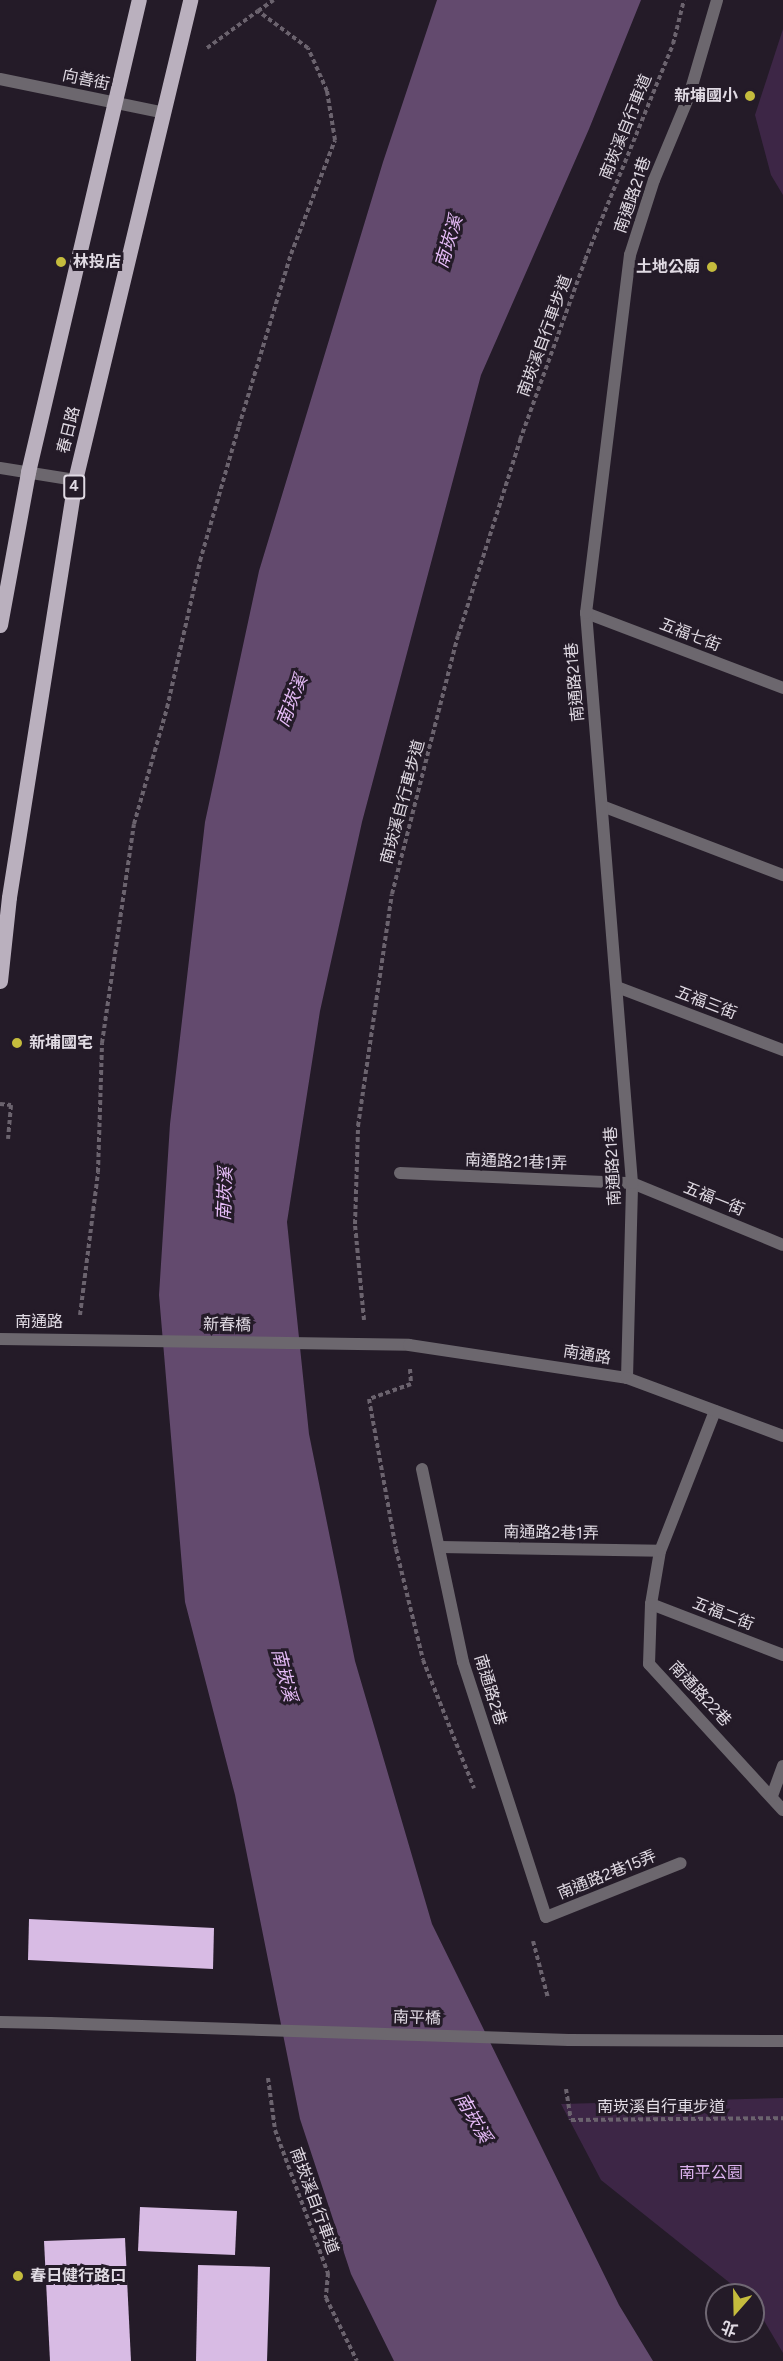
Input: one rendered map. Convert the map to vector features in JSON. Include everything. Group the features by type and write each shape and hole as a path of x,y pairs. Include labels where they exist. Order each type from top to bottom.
{"main road":[{"name":"春日路","path":"0,625 28,472 140,0"},
{"name":"春日路","path":"0,981 9,897 75,480 165,113 190,0"}],"street":[{"name":"南通路21巷","path":"627,1377 632,1183 586,613 630,255 654,180 690,96 717,0"},
{"name":"向善街","path":"0,79 165,113"},
{"path":"0,468 75,480"},
{"name":"五福七街","path":"586,613 783,688"},
{"path":"603,806 783,875"},
{"name":"五福三街","path":"617,987 783,1050"},
{"name":"南通路21巷1弄","path":"400,1173 632,1183"},
{"name":"五福一街","path":"632,1183 783,1245"},
{"name":"南通路","path":"0,1339 77,1339"},
{"name":"新春橋","path":"77,1339 377,1344"},
{"name":"南通路","path":"377,1344 409,1345 627,1377 783,1437"},
{"name":"南通路22巷","path":"715,1411 660,1551 651,1604 650,1664 783,1810"},
{"name":"南通路2巷","path":"422,1469 441,1547 463,1662 546,1917"},
{"name":"南通路2巷1弄","path":"441,1547 660,1551"},
{"name":"五福二街","path":"651,1604 783,1655"},
{"path":"772,1796 783,1766"},
{"name":"南通路2巷15弄","path":"546,1917 681,1863"},
{"name":"南平橋","path":"0,2022 569,2040 783,2041"}],"path":[{"path":"174,64 197,56 274,0"},
{"name":"南崁溪自行車道","path":"585,261 673,44 684,0"},
{"path":"77,1339 98,1172 102,1043 134,824 167,708 200,561 239,426 291,254 335,140 327,91 308,48 258,11"},
{"name":"南崁溪自行車步道","path":"365,1326 355,1224 358,1126 392,894 458,636 520,440 585,261"},
{"path":"0,1104 11,1105 8,1139"},
{"name":"南崁溪自行車道","path":"268,2078 275,2130 328,2273 326,2298 357,2361"},
{"name":"南崁溪自行車步道","path":"566,2089 571,2120 783,2118"}],"green space":[{"path":"783,29 783,195 771,175 755,115"},
{"name":"南平公園","path":"783,2098 783,2353 765,2322 765,2283 730,2283 601,2180 561,2104"}],"water":[{"name":"南崁溪","path":"437,0 641,0 589,129 481,375 362,822 320,1011 287,1222 309,1434 355,1661 432,1924 619,2305 653,2361 394,2361 351,2274 300,2119 235,1795 185,1602 159,1295 170,1124 205,822 259,571 383,162"}],"building":[{"path":"29,1919 214,1928 213,1969 28,1960"},
{"path":"140,2207 237,2211 235,2255 138,2251"},
{"path":"125,2238 131,2361 50,2361 44,2241"},
{"path":"198,2265 270,2267 267,2361 196,2361"}],"place":[{"name":"新埔國小","path":"750,96"},
{"name":"林投店","path":"61,262"},
{"name":"土地公廟","path":"712,267"},
{"name":"新埔國宅","path":"17,1043"},
{"name":"春日健行路口","path":"18,2276"}]}
